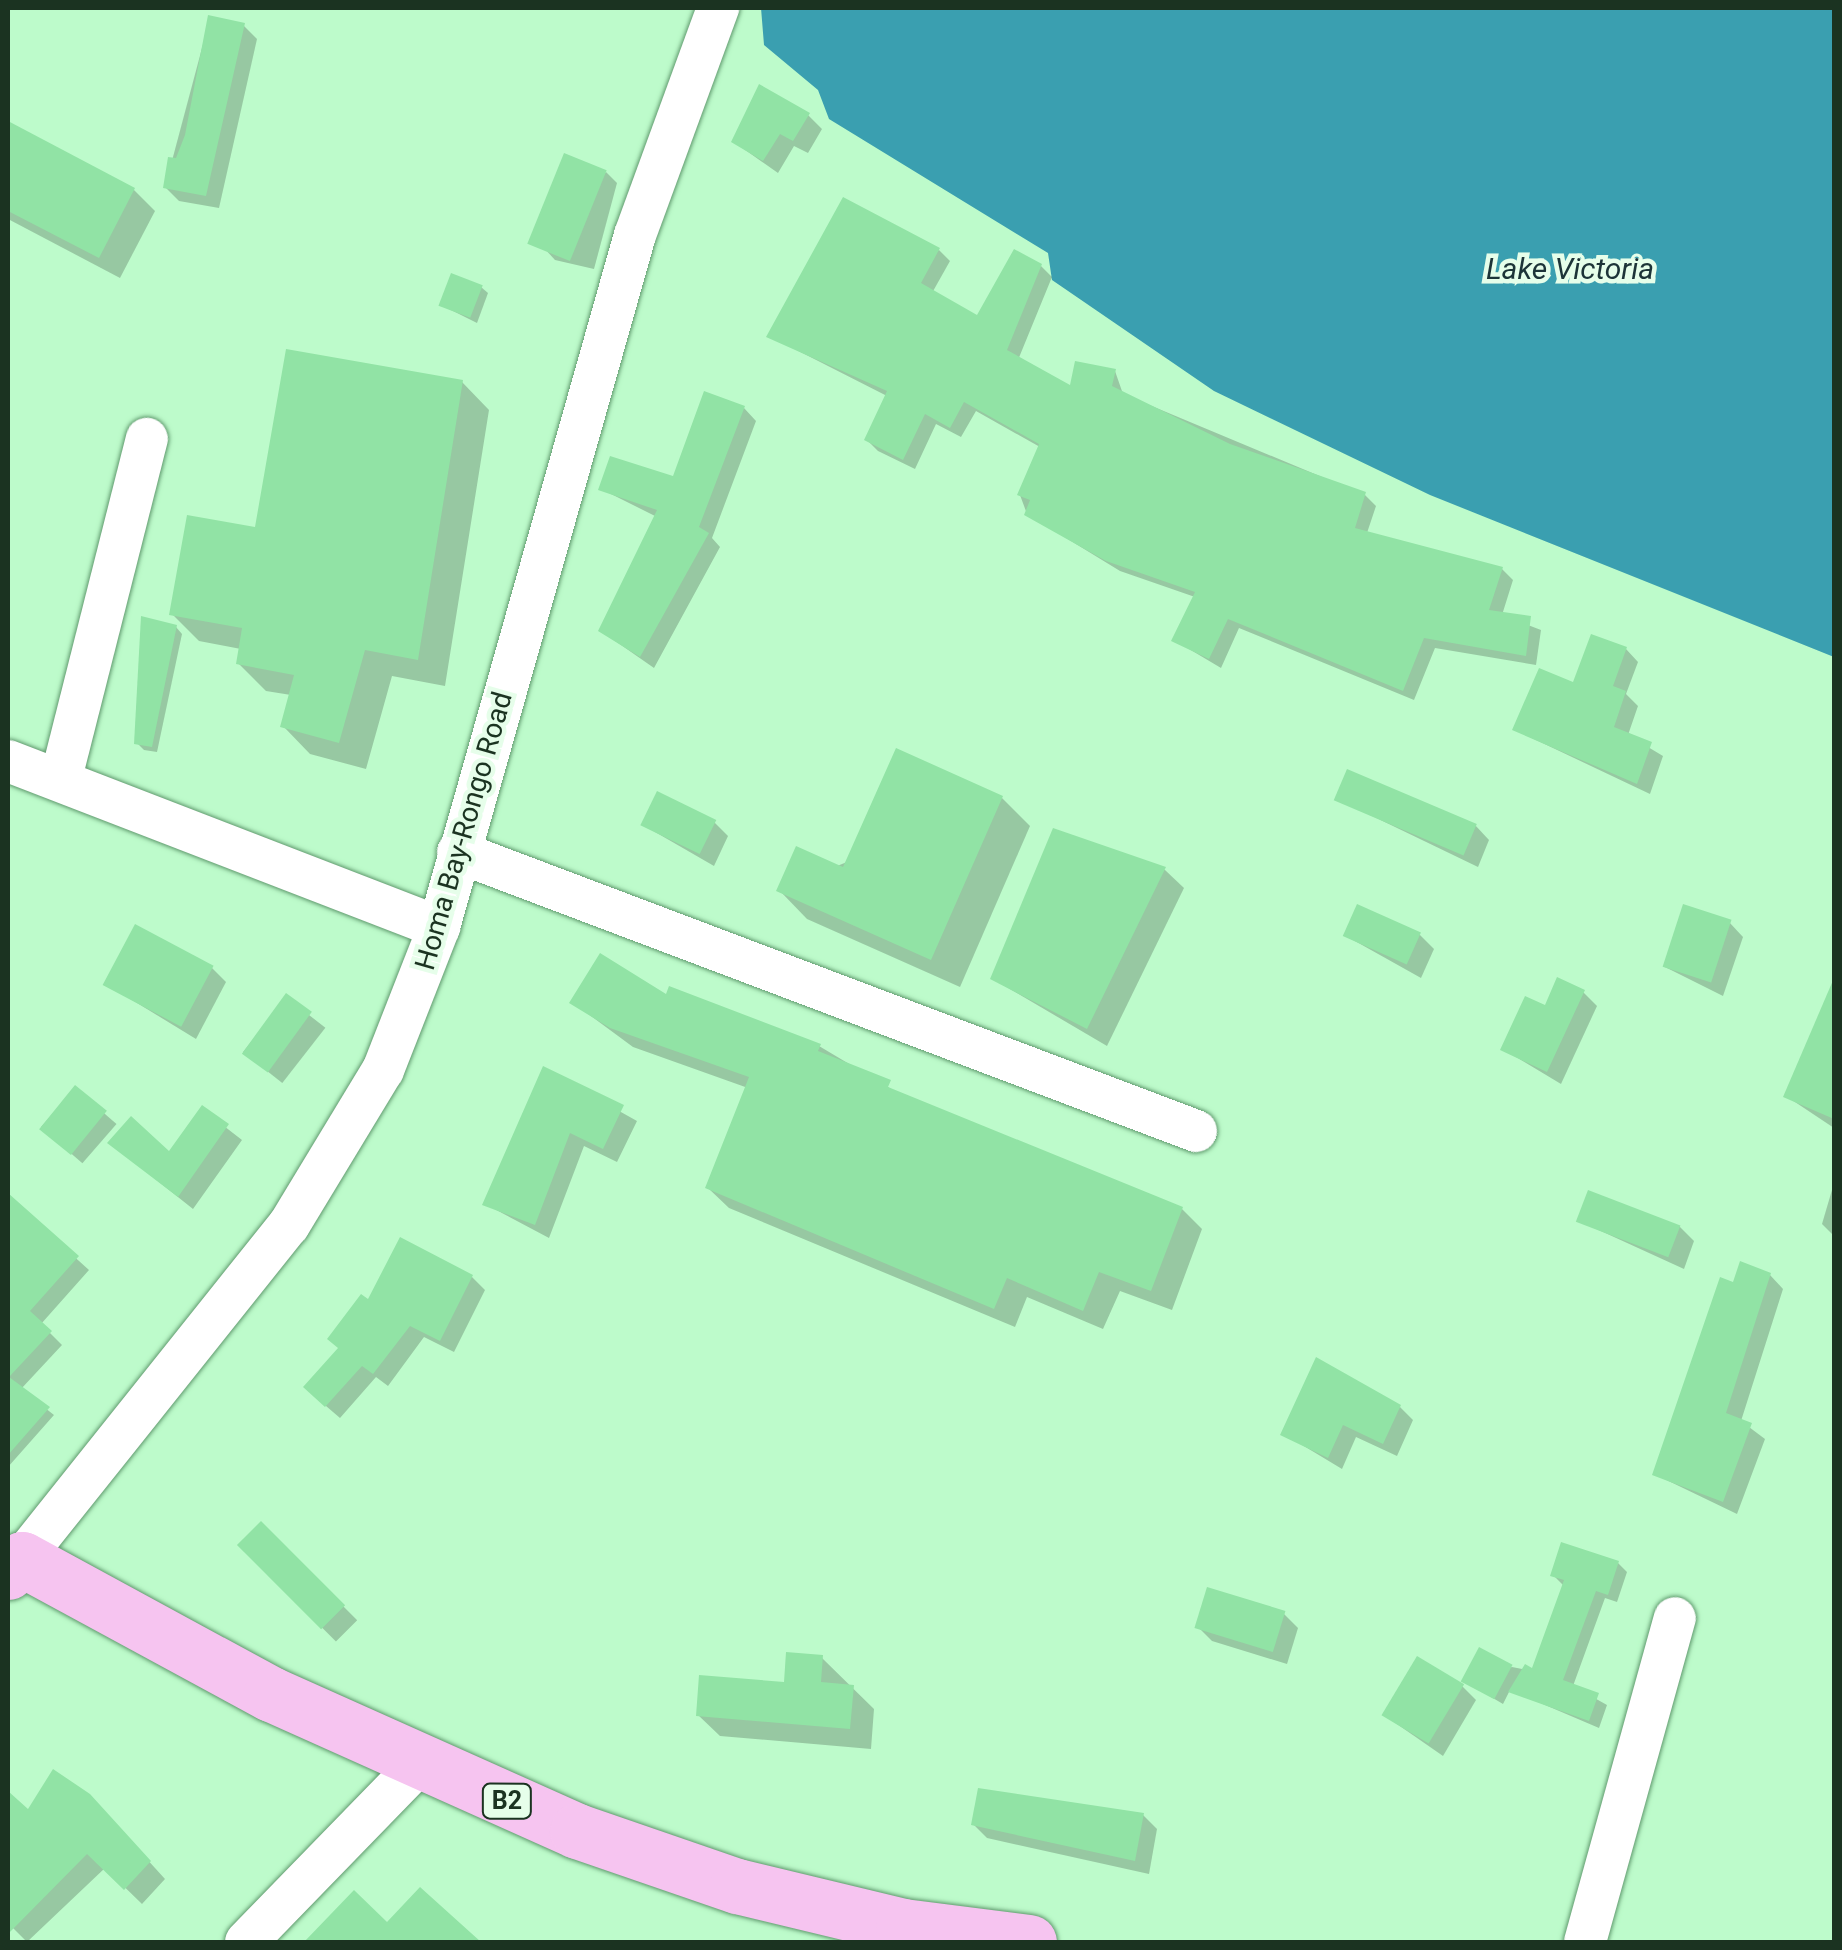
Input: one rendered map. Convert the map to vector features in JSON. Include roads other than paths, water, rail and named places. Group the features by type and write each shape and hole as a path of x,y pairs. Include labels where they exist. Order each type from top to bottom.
{"highway":[{"name":"B2","path":"15,1566 419,1764 720,1880 896,1934 1029,1942"}],"street":[{"name":"Homa Bay-Rongo Road","path":"15,1566 339,1154 439,927 635,235 718,8"},
{"path":"61,778 147,439"},
{"path":"8,761 61,778 439,927"},
{"path":"458,852 1196,1132"},
{"path":"1585,1942 1675,1618"},
{"path":"246,1942 419,1764"}],"water":[{"name":"Lake Victoria","path":"761,8 1834,8 1834,657 1430,495 1214,391 1052,280 1048,253 829,119 818,90 764,45"}]}
